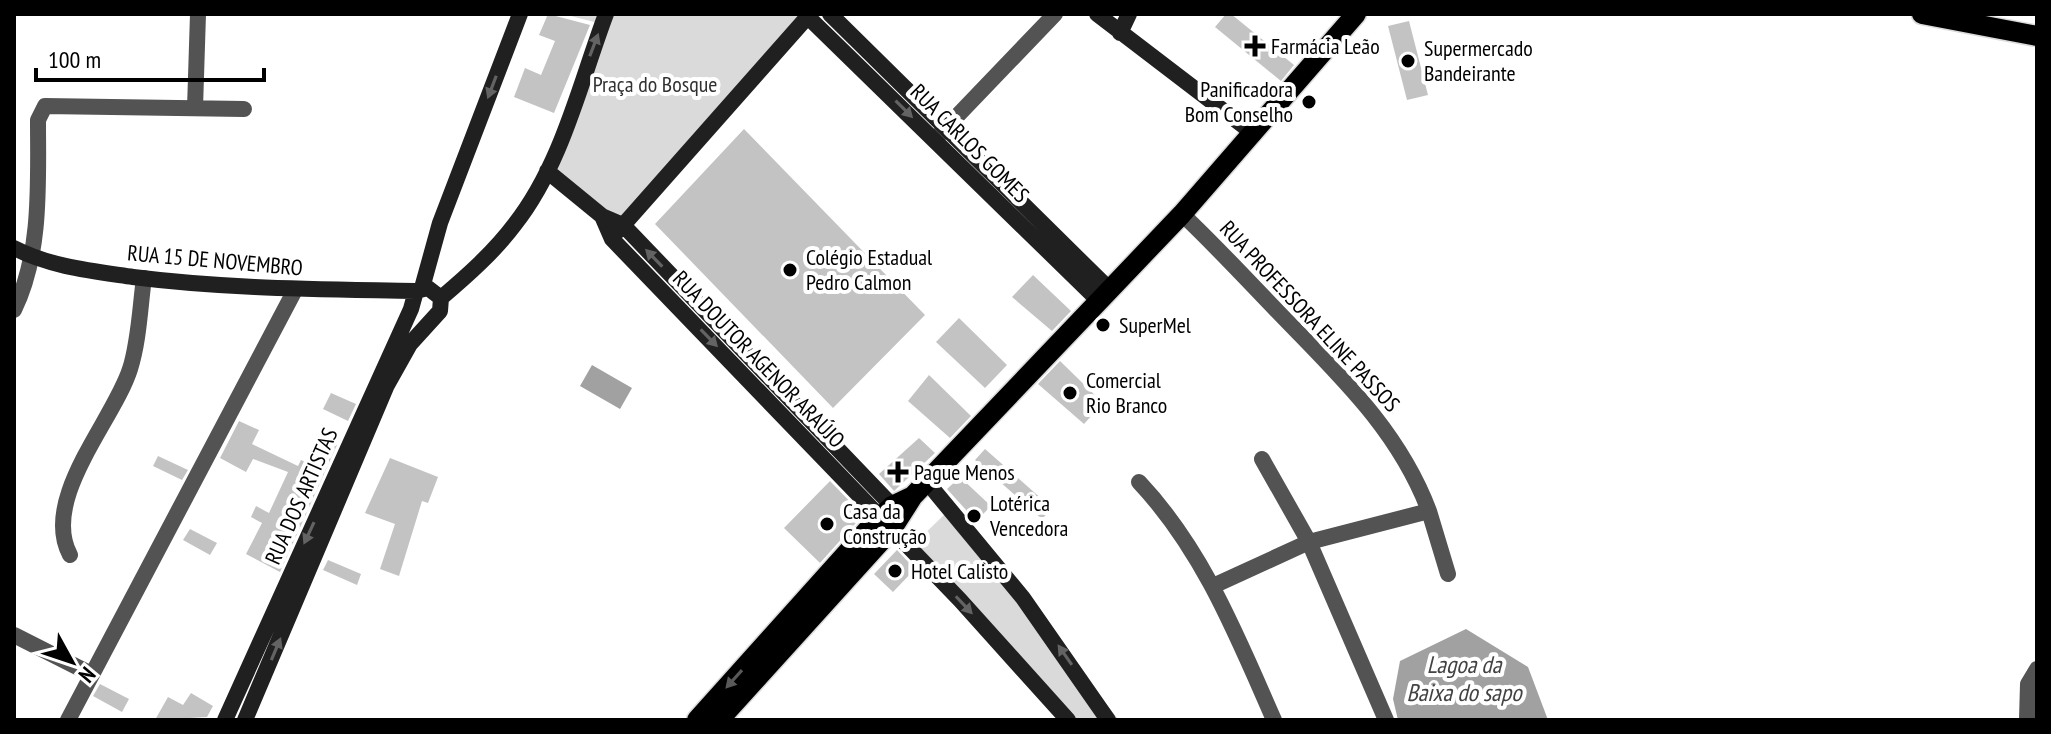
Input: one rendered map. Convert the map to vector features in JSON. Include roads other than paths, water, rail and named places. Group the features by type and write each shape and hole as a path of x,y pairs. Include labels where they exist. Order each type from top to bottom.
{"main road":[{"path":"697,720 782,637 892,517 1182,214 1356,14"},
{"path":"1922,14 2037,36"},
{"path":"719,720 782,637"}],"street":[{"path":"195,108 198,14"},
{"name":"RUA DOS ARTISTAS","path":"225,720 330,504 419,290 440,223 520,14"},
{"path":"441,298 481,263 516,223 547,171 606,14"},
{"name":"RUA CARLOS GOMES","path":"830,14 884,77 1105,296"},
{"path":"940,134 1055,14"},
{"path":"1097,14 1254,134"},
{"path":"1120,33 1129,14"},
{"path":"612,239 809,15"},
{"name":"RUA CARLOS GOMES","path":"809,15 884,77"},
{"path":"14,310 24,290 31,256 38,183 38,120 45,106 244,109"},
{"name":"RUA DOUTOR AGENOR ARAÚJO","path":"547,171 602,216 623,225 892,517"},
{"name":"RUA PROFESSORA ELINE PASSOS","path":"1182,214 1361,396 1399,448 1429,511 1448,574"},
{"name":"RUA DOUTOR AGENOR ARAÚJO","path":"602,216 612,239 892,517"},
{"name":"RUA 15 DE NOVEMBRO","path":"14,248 72,268 144,278 295,290 419,290"},
{"path":"70,555 63,535 67,508 82,460 131,367 144,278"},
{"path":"245,720 330,504 387,385 429,319 440,311 441,298 434,289 419,290"},
{"path":"68,720 295,290"},
{"path":"411,309 418,318 429,319"},
{"path":"1262,459 1309,542 1386,720"},
{"path":"1139,482 1181,532 1213,586 1274,720"},
{"path":"920,489 1018,590 1106,719"},
{"path":"1213,586 1309,542 1429,511"},
{"path":"892,517 1068,720"},
{"path":"14,635 91,674"},
{"path":"2027,720 2028,684 2037,669"},
{"path":"245,675 262,683"}],"water":[{"path":"592,365 632,388 620,409 580,386"},
{"name":"Lagoa da Baixa do sapo","path":"1466,629 1528,667 1548,720 1398,720 1393,699 1400,661"}],"place":[{"name":"Farmácia Leão","path":"1255,46"},
{"name":"Supermercado Bandeirante","path":"1408,61"},
{"name":"Panificadora Bom Conselho","path":"1309,102"},
{"name":"Colégio Estadual Pedro Calmon","path":"790,270"},
{"name":"SuperMel","path":"1103,325"},
{"name":"Comercial Rio Branco","path":"1070,393"},
{"name":"Pague Menos","path":"898,472"},
{"name":"Lotérica Vencedora","path":"974,516"},
{"name":"Casa da Construção","path":"827,524"},
{"name":"Hotel Calisto","path":"895,571"}],"park label":[{"name":"Praça do Bosque","path":"655,84"}]}
